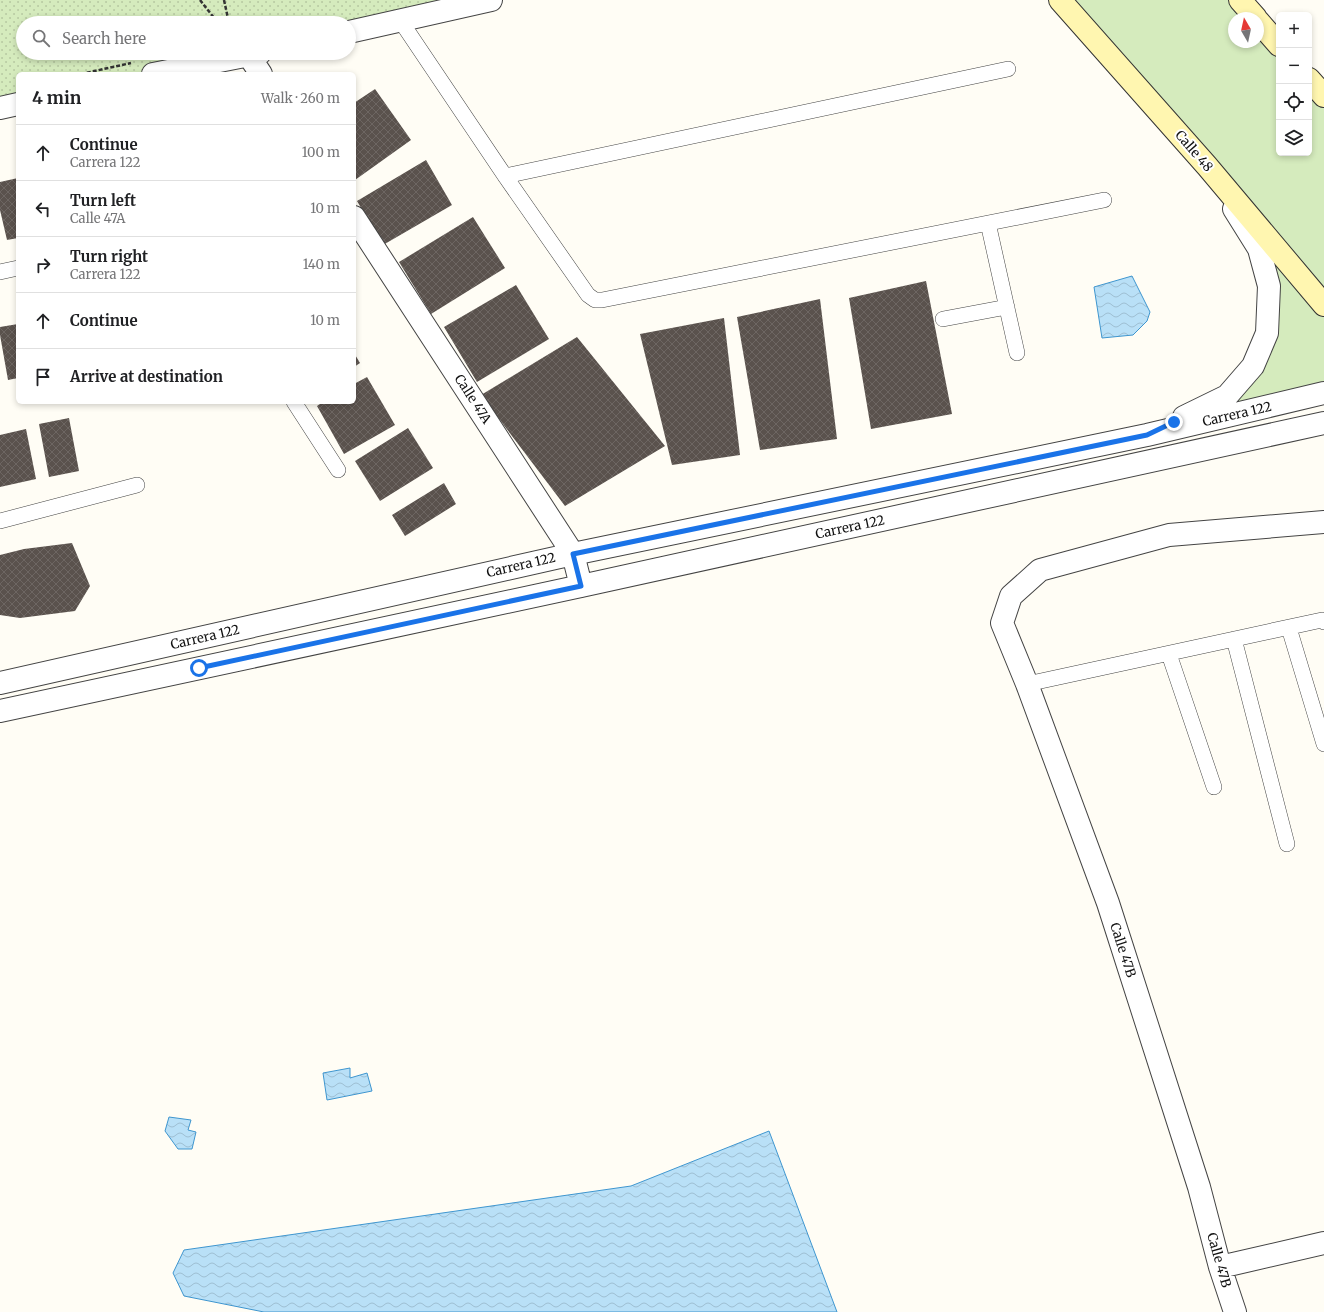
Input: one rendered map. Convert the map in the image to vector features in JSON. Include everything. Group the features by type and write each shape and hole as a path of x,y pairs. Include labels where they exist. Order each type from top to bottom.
{"main road":[{"name":"Calle 48","path":"1060,0 1207,166 1324,305"},
{"path":"1240,0 1251,12"},
{"path":"1264,28 1276,42"},
{"path":"1312,82 1324,96"}],"street":[{"path":"356,30 491,0"},
{"path":"163,72 224,60"},
{"path":"256,60 260,72"},
{"path":"0,108 16,104"},
{"path":"1147,435 1227,396 1253,366 1267,333 1269,286 1259,249 1207,166"},
{"name":"Calle 47A","path":"356,220 573,554 581,586"},
{"name":"Carrera 122","path":"0,684 573,554 1147,435 1324,393"},
{"name":"Carrera 122","path":"0,711 581,586 1324,423"},
{"name":"Calle 47B","path":"1235,1312 1220,1267 1199,1187 1108,903 1027,684 1002,623 1011,596 1040,570 1169,535 1324,522"},
{"path":"1220,1267 1324,1243"}],"lane":[{"path":"400,20 588,296 595,300 602,300 1104,200"},
{"path":"505,176 1008,69"},
{"path":"988,223 1017,353"},
{"path":"0,272 16,268"},
{"path":"942,319 1007,307"},
{"path":"295,404 338,470"},
{"path":"0,521 137,485"},
{"path":"1027,684 1322,620 1324,622"},
{"path":"1289,628 1324,744"},
{"path":"1234,639 1287,844"},
{"path":"1169,654 1214,787"}],"path":[{"path":"200,0 213,16"},
{"path":"224,0 227,16"}],"green space":[{"path":"0,0 491,0 356,22 356,16 16,16 16,60 224,60 163,72 16,72 16,104 0,108"},
{"path":"1060,0 1240,0 1251,12 1228,12 1228,48 1264,48 1264,28 1276,42 1276,156 1312,156 1312,82 1324,96 1324,393 1147,435 1253,366 1269,286 1207,166"}],"water":[{"path":"1132,276 1150,312 1147,321 1133,335 1102,338 1094,287"},
{"path":"350,1068 350,1078 367,1073 372,1091 327,1100 323,1073"},
{"path":"169,1117 191,1120 188,1130 196,1132 192,1149 178,1149 165,1131"},
{"path":"769,1131 837,1312 264,1312 184,1296 173,1273 184,1250 631,1186"}],"building":[{"path":"375,89 411,140 356,179 356,102"},
{"path":"426,160 452,205 383,245 357,201"},
{"path":"16,178 16,238 7,240 0,210 0,182"},
{"path":"473,217 505,268 431,314 399,262"},
{"path":"926,281 952,414 871,429 849,298"},
{"path":"516,285 549,339 477,382 444,327"},
{"path":"820,299 837,439 760,450 737,317"},
{"path":"724,318 740,455 672,465 640,334"},
{"path":"16,324 16,378 8,380 0,327"},
{"path":"577,337 665,446 565,506 481,395"},
{"path":"356,356 360,363 356,366"},
{"path":"367,377 395,425 344,454 317,406 320,404 356,404 356,383"},
{"path":"69,418 79,471 49,477 39,424"},
{"path":"408,428 433,468 380,501 355,461"},
{"path":"26,429 36,479 0,487 0,435"},
{"path":"444,483 456,504 405,536 392,515"},
{"path":"72,543 90,586 75,611 20,618 0,615 0,555 24,549"}],"route":[{"path":"199,668 581,586 573,554 1147,435 1174,422"}]}
